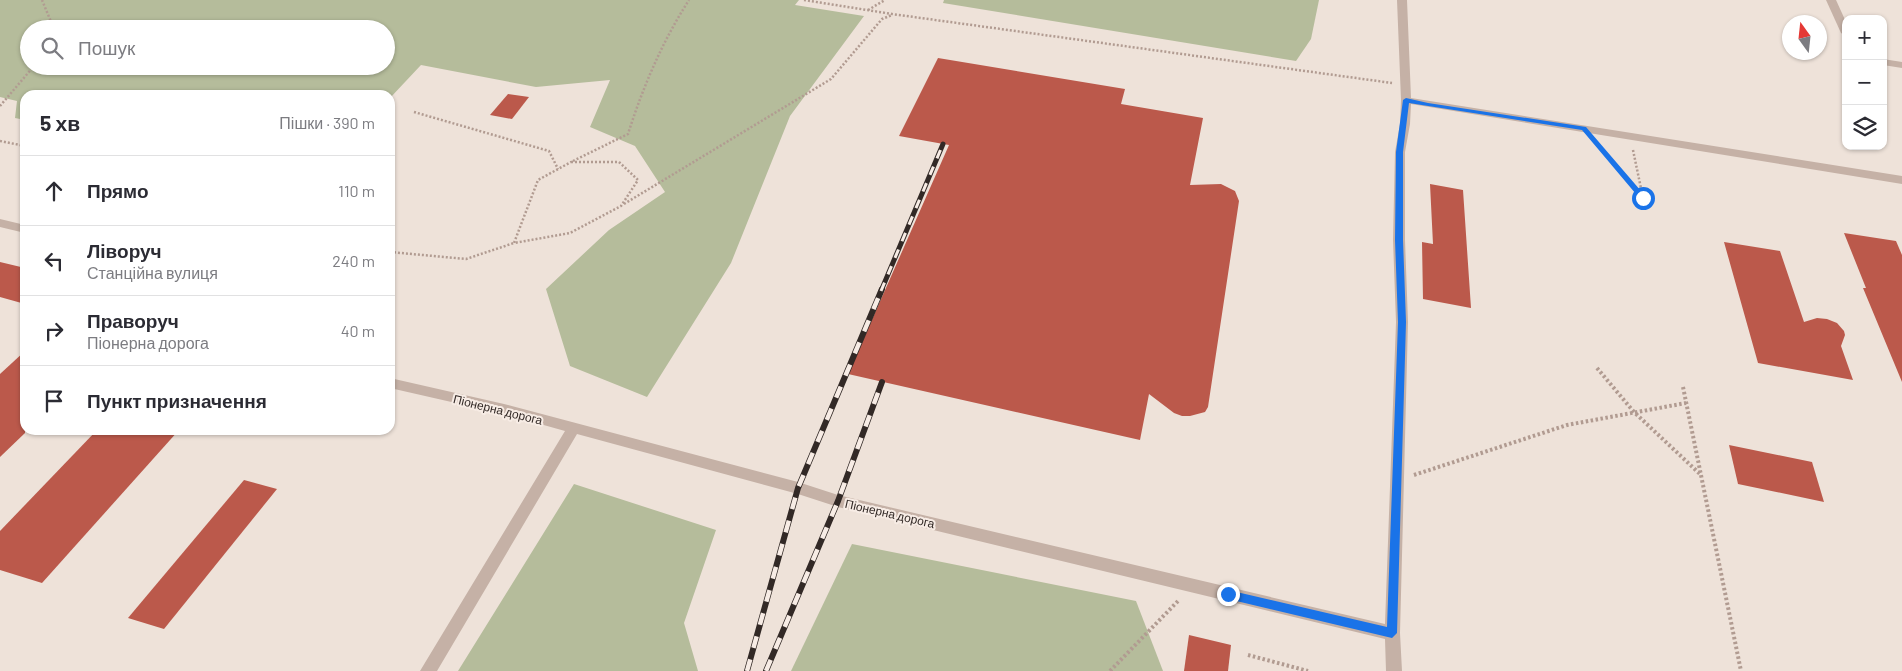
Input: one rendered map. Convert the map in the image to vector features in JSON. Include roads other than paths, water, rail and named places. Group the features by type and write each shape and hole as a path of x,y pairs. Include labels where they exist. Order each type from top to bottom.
{"street":[{"path":"1394,671 1392,633 1402,322 1399,240 1400,152 1407,84 1402,0"},
{"path":"1831,0 1842,24"},
{"path":"1887,63 1902,65"},
{"path":"1406,100 1902,180"},
{"path":"0,224 20,228"},
{"name":"Піонерна дорога","path":"395,384 574,428 798,488 838,501 1392,633"},
{"path":"428,671 574,428"}],"railway":[{"path":"881,291 943,144"},
{"path":"747,671 798,488 882,289"},
{"path":"766,671 838,501 882,382"}]}
